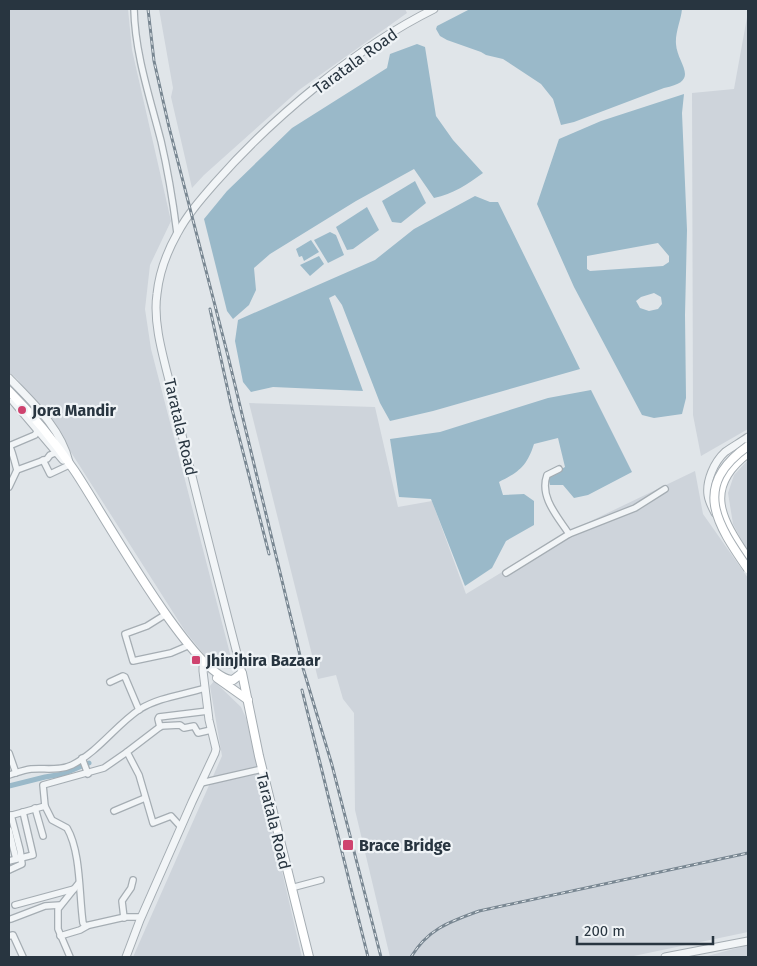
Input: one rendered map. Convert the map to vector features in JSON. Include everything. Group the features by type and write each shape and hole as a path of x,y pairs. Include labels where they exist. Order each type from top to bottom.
{"main road":[{"path":"9,391 34,418 66,463 163,616 185,647 221,681 248,700"},
{"path":"748,446 733,457 722,471 714,500 716,513 726,537 748,568"},
{"path":"748,453 727,474 720,500 725,522 748,559"},
{"path":"66,463 162,610 206,667 231,680 236,679 242,673"},
{"name":"Taratala Road","path":"242,673 262,769 309,957"}],"street":[{"path":"134,9 139,54 161,143 178,233"},
{"name":"Taratala Road","path":"242,673 177,412 157,320 157,295 160,274 178,233 192,210 241,155 286,112 347,64 423,11 434,9"},
{"path":"9,378 30,400 66,448 66,463 50,474 43,460"},
{"path":"10,400 54,446 43,460 17,470"},
{"path":"9,487 17,470 14,460 15,456 9,445 35,435 38,430"},
{"path":"748,437 725,453 716,463 710,476 708,494 710,504 748,568"},
{"path":"559,469 547,475 545,481 546,497 569,534"},
{"path":"506,573 569,534 635,508 665,489"},
{"path":"163,616 147,626 125,634 133,660 171,653 185,647"},
{"path":"126,957 181,827 215,753 208,711 206,667"},
{"path":"110,682 123,676 125,677 139,710"},
{"path":"9,775 31,769 63,768 74,764 97,747 139,710 158,700 206,688"},
{"path":"160,727 159,717 208,711"},
{"path":"87,926 83,923 76,887 76,850 72,837 67,827 52,820 45,806 43,785 106,768 160,727 180,725 184,728 194,726 198,733 211,730"},
{"path":"127,752 139,775 154,824 171,816 181,827"},
{"path":"9,753 16,773"},
{"path":"82,758 88,774"},
{"path":"201,783 262,769"},
{"path":"114,811 145,798"},
{"path":"13,859 10,815 45,806"},
{"path":"35,808 43,836"},
{"path":"13,859 33,855 34,853 23,812"},
{"path":"9,830 13,859 22,865 9,870"},
{"path":"124,918 122,901 131,888 132,880"},
{"path":"291,888 321,880"},
{"path":"15,905 76,887"},
{"path":"70,957 60,936 58,909 76,887"},
{"path":"10,918 45,906 60,906"},
{"path":"60,936 87,926 124,918 142,917"},
{"path":"9,936 13,935 23,957"},
{"path":"665,957 748,940"}],"shaded area":[{"path":"9,9 128,9 132,50 171,221 150,265 145,309 151,349 234,669 220,668 206,657 185,631 53,424 17,379 9,372"},
{"path":"159,9 405,9 407,13 299,90 192,188 171,97 173,88"},
{"path":"748,12 748,429 701,456 693,415 692,93 734,89"},
{"path":"249,403 375,407 398,507 432,501 466,594 568,532 695,471 703,514 748,578 748,932 629,957 390,957 355,810 354,713 343,699 336,675 318,679"},
{"path":"748,460 748,552 733,524 728,493 734,475"},
{"path":"214,681 241,707 246,718 302,957 133,957 222,756 210,686"},
{"path":"748,945 748,957 704,957"}],"water":[{"path":"470,9 682,9 676,35 676,44 685,76 682,81 675,85 561,125 553,99 541,84 503,59 486,55 440,36 436,29 437,26"},
{"path":"417,44 425,47 436,116 453,140 483,173 460,188 434,198 414,169 356,201 270,254 254,268 256,290 249,305 233,319 227,311 204,219 227,191 292,128 387,68 390,54"},
{"path":"684,94 682,113 687,230 686,398 682,414 654,418 642,415 574,287 537,204 559,139 601,121","holes":["658,243 669,256 669,262 663,266 590,271 587,269 587,256","654,293 661,297 662,304 658,309 649,311 640,308 636,301 641,297"]},
{"path":"415,181 426,203 401,223 392,222 382,201"},
{"path":"475,196 490,202 498,202 580,369 433,411 390,421 380,403 342,305 335,295 329,298 363,391 273,387 251,392 243,382 235,341 238,320 375,260 414,229"},
{"path":"367,207 379,230 353,249 347,250 336,227"},
{"path":"330,232 336,235 344,255 328,263 314,240"},
{"path":"311,240 319,252 304,261 302,256 299,257 296,249"},
{"path":"319,256 324,264 310,276 300,265"},
{"path":"591,390 632,472 588,495 574,498 563,485 550,485 548,477 565,467 558,438 534,444 521,468 499,482 503,495 524,494 534,501 534,525 506,541 492,568 465,586 431,499 399,497 390,439 440,432 548,398"}],"waterway":[{"path":"9,786 63,774 89,763"}],"railway":[{"path":"148,9 154,61 169,127 228,356 303,668 332,765 381,957"},
{"path":"210,309 232,409 269,554"},
{"path":"302,690 368,957"},
{"path":"411,957 432,933 449,923 479,911 748,853"}],"place":[{"name":"Jora Mandir","path":"22,410"},
{"name":"Jhinjhira Bazaar","path":"196,660"},
{"name":"Brace Bridge","path":"348,845"}]}
